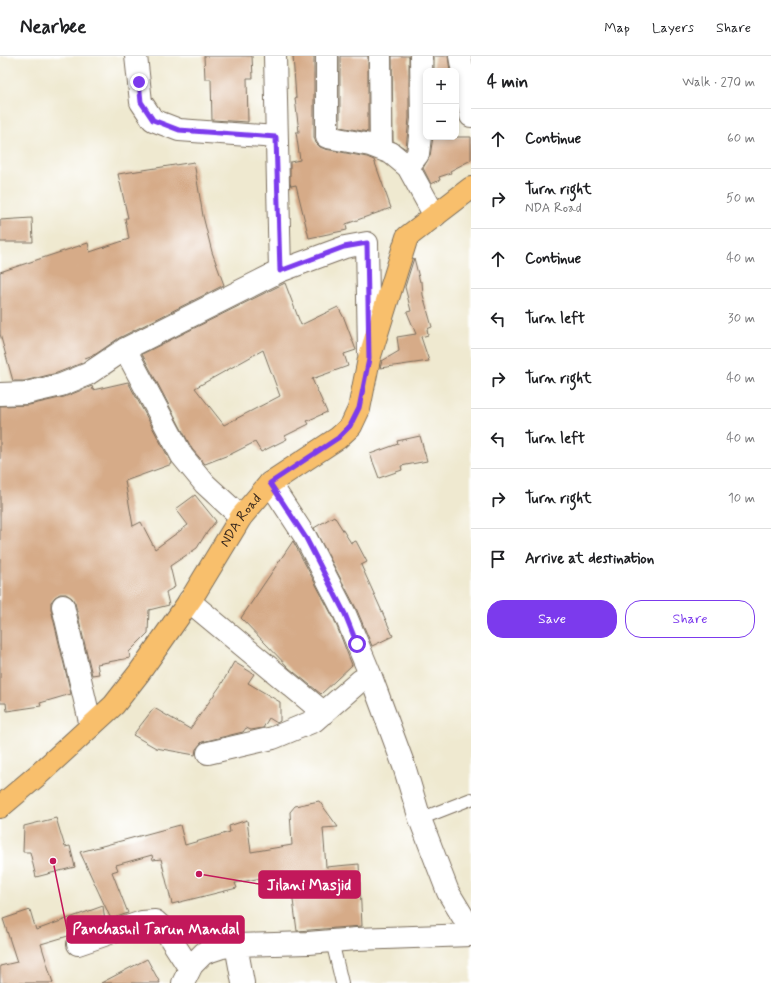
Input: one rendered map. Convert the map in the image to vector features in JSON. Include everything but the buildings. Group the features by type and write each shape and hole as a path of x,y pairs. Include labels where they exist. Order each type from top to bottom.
{"main road":[{"name":"NDA Road","path":"0,806 39,774 114,705 139,673 189,601 241,517 270,483 338,438 350,426 359,408 369,359 407,237 471,188"}],"street":[{"path":"136,56 141,102 153,120 179,130 276,137"},
{"path":"275,56 280,271"},
{"path":"327,56 327,137 370,145 392,153 408,167 435,216"},
{"path":"380,56 381,149"},
{"path":"408,167 418,154 422,118 421,56"},
{"path":"460,56 471,116"},
{"path":"0,394 26,393 61,386 88,374 125,350 280,271 344,247 367,243 369,359"},
{"path":"125,350 182,456 205,484 241,517"},
{"path":"270,483 306,538 345,614 370,674 404,766 420,819 448,892 471,930"},
{"path":"189,601 324,712"},
{"path":"63,606 91,726"},
{"path":"208,753 273,738 314,721 361,680"},
{"path":"78,944 142,922 155,921 165,930 187,976"},
{"path":"187,976 192,965 204,953 222,947 356,939 471,935"},
{"path":"236,945 243,983"}],"lane":[{"path":"420,819 471,799"},
{"path":"332,941 342,983"}],"place":[{"name":"Panchashil Tarun Mandal","path":"53,861"},
{"name":"Jilani Masjid","path":"199,874"}],"route":[{"path":"139,82 141,102 153,120 179,130 276,137 280,271 344,247 367,243 369,359 359,408 350,426 338,438 270,483 306,538 345,614 357,644"}]}
